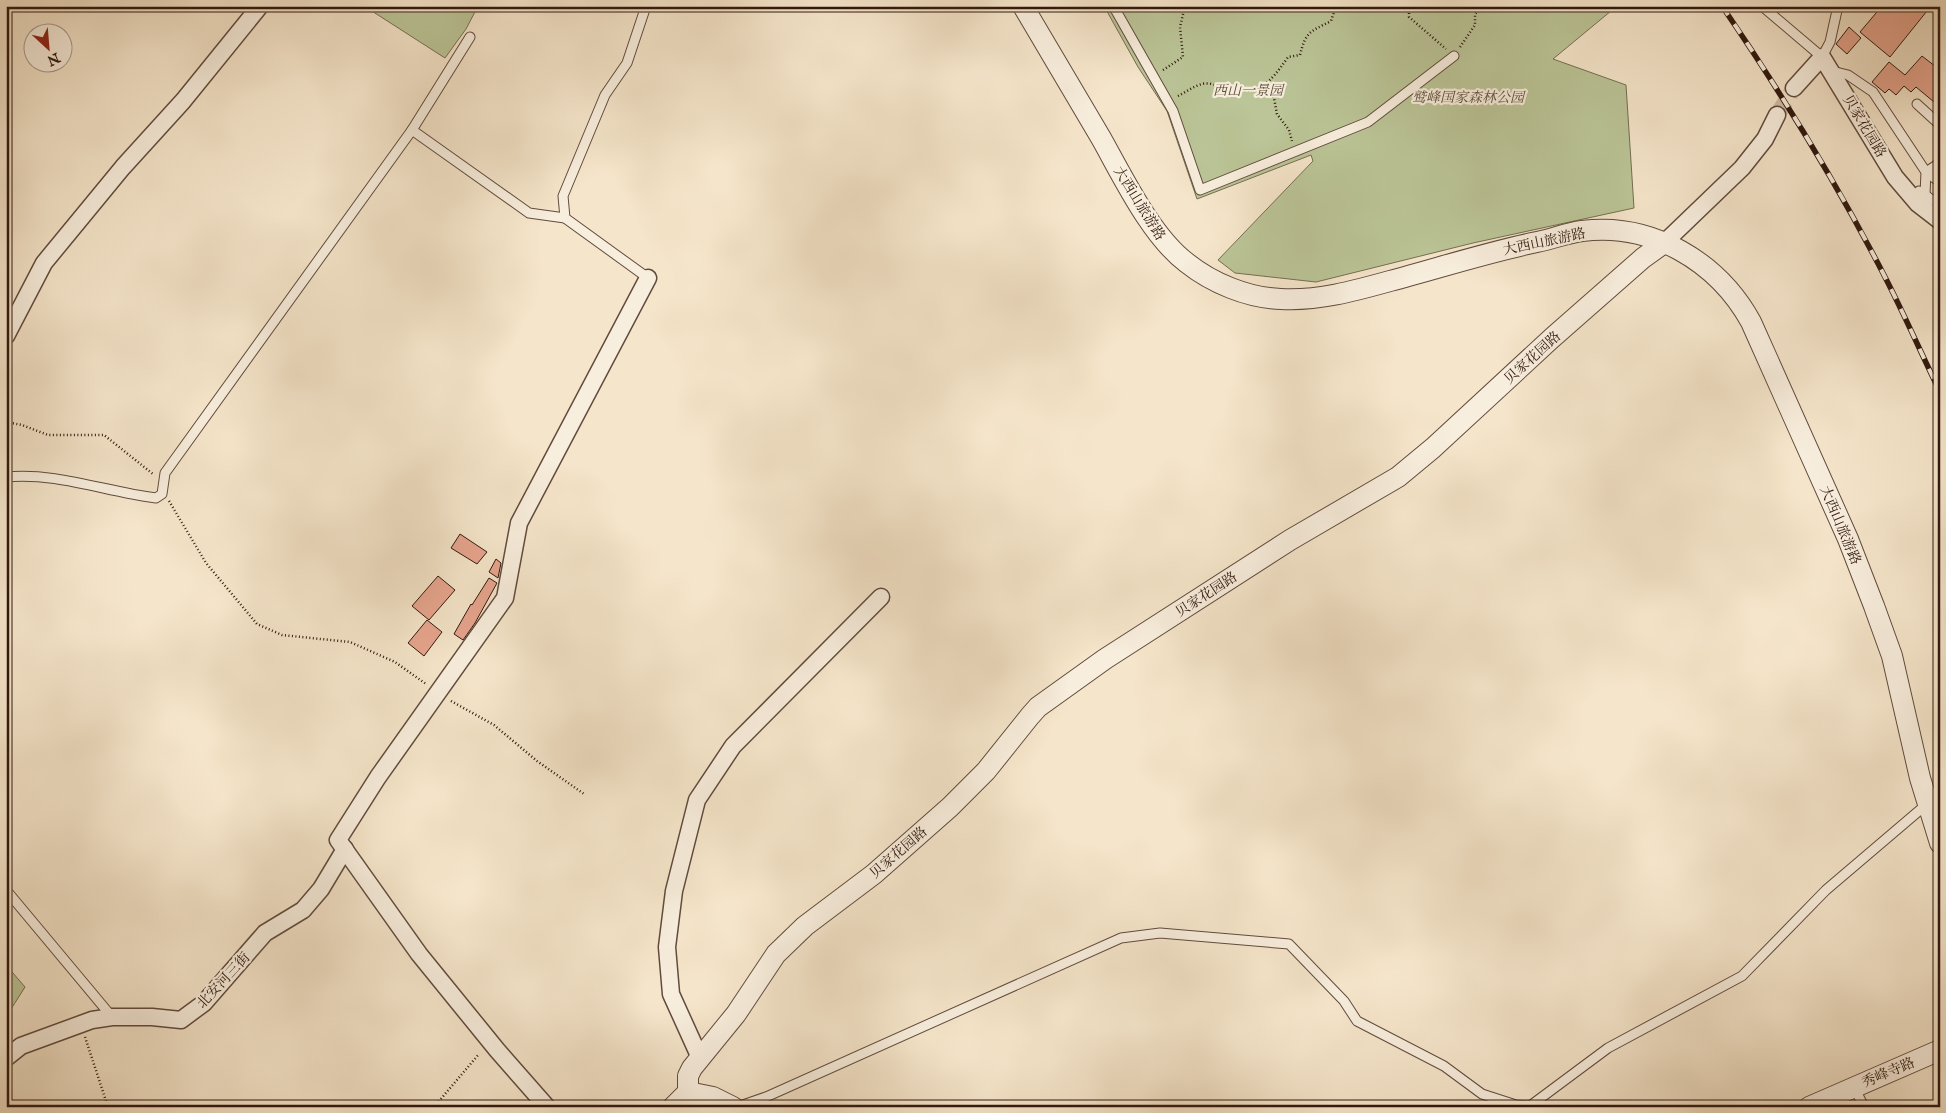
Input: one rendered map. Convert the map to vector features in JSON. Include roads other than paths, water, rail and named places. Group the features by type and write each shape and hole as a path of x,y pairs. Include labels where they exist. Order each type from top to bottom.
{"street":[{"path":"6,336 44,263 123,167 183,101 260,6"},
{"name":"大西山旅游路","path":"1023,6 1131,192 1161,237 1186,263 1210,278 1233,288 1261,297 1280,299 1330,296 1515,246 1583,231 1645,235 1664,242 1696,259 1716,275 1732,291 1742,305 1762,343 1862,573 1892,656 1928,804 1940,843"},
{"path":"1794,88 1822,57"},
{"name":"贝家花园路","path":"1822,57 1900,184 1918,204 1940,221"},
{"name":"贝家花园路","path":"688,1092 688,1076 692,1068 736,1014 776,954 805,926 874,874 950,807 986,771 1030,716 1044,702 1105,659 1290,540 1398,477 1444,438 1643,258 1664,242 1742,168 1764,139 1777,114"},
{"path":"547,1107 490,1042 419,954 338,840 378,777 505,598 519,524 648,278"},
{"path":"700,1058 672,994 667,947 674,892 697,800 733,746 881,597"},
{"name":"北安河三街","path":"6,1058 21,1046 92,1020 112,1017 152,1017 181,1020 204,1003 265,933 303,910 320,889 345,849"},
{"name":"秀峰寺路","path":"1809,1107 1940,1050"},
{"path":"673,1107 688,1092 713,1097 733,1107"}],"lane":[{"path":"565,218 563,196 605,95 626,63 646,6"},
{"path":"1110,6 1115,9 1173,111 1200,190 1368,122 1454,56"},
{"path":"1762,6 1822,57 1830,42 1838,6"},
{"path":"6,477 20,476 64,480 156,498 162,494 165,473 412,130 470,37"},
{"path":"1832,71 1848,75 1873,92 1926,172 1940,182"},
{"path":"1917,104 1940,125"},
{"path":"412,130 529,213 565,218 648,278"},
{"path":"1926,172 1940,163"},
{"path":"1924,194 1926,172"},
{"path":"1900,184 1924,194 1940,206"},
{"path":"1530,1106 1608,1048 1742,976 1826,890 1928,804"},
{"path":"6,890 112,1017"},
{"path":"737,1107 775,1092 1121,938 1160,933 1289,944 1344,1000 1358,1021 1444,1066 1482,1094 1516,1105 1542,1107"},
{"path":"1854,1087 1864,1107"}],"tunnel":[{"path":"1777,115 1794,88"}],"railway":[{"path":"1722,6 1788,106 1849,209 1893,293 1940,392"}],"park label":[{"name":"西山一景园","path":"1248,90"},
{"name":"鹫峰国家森林公园","path":"1468,97"}]}
